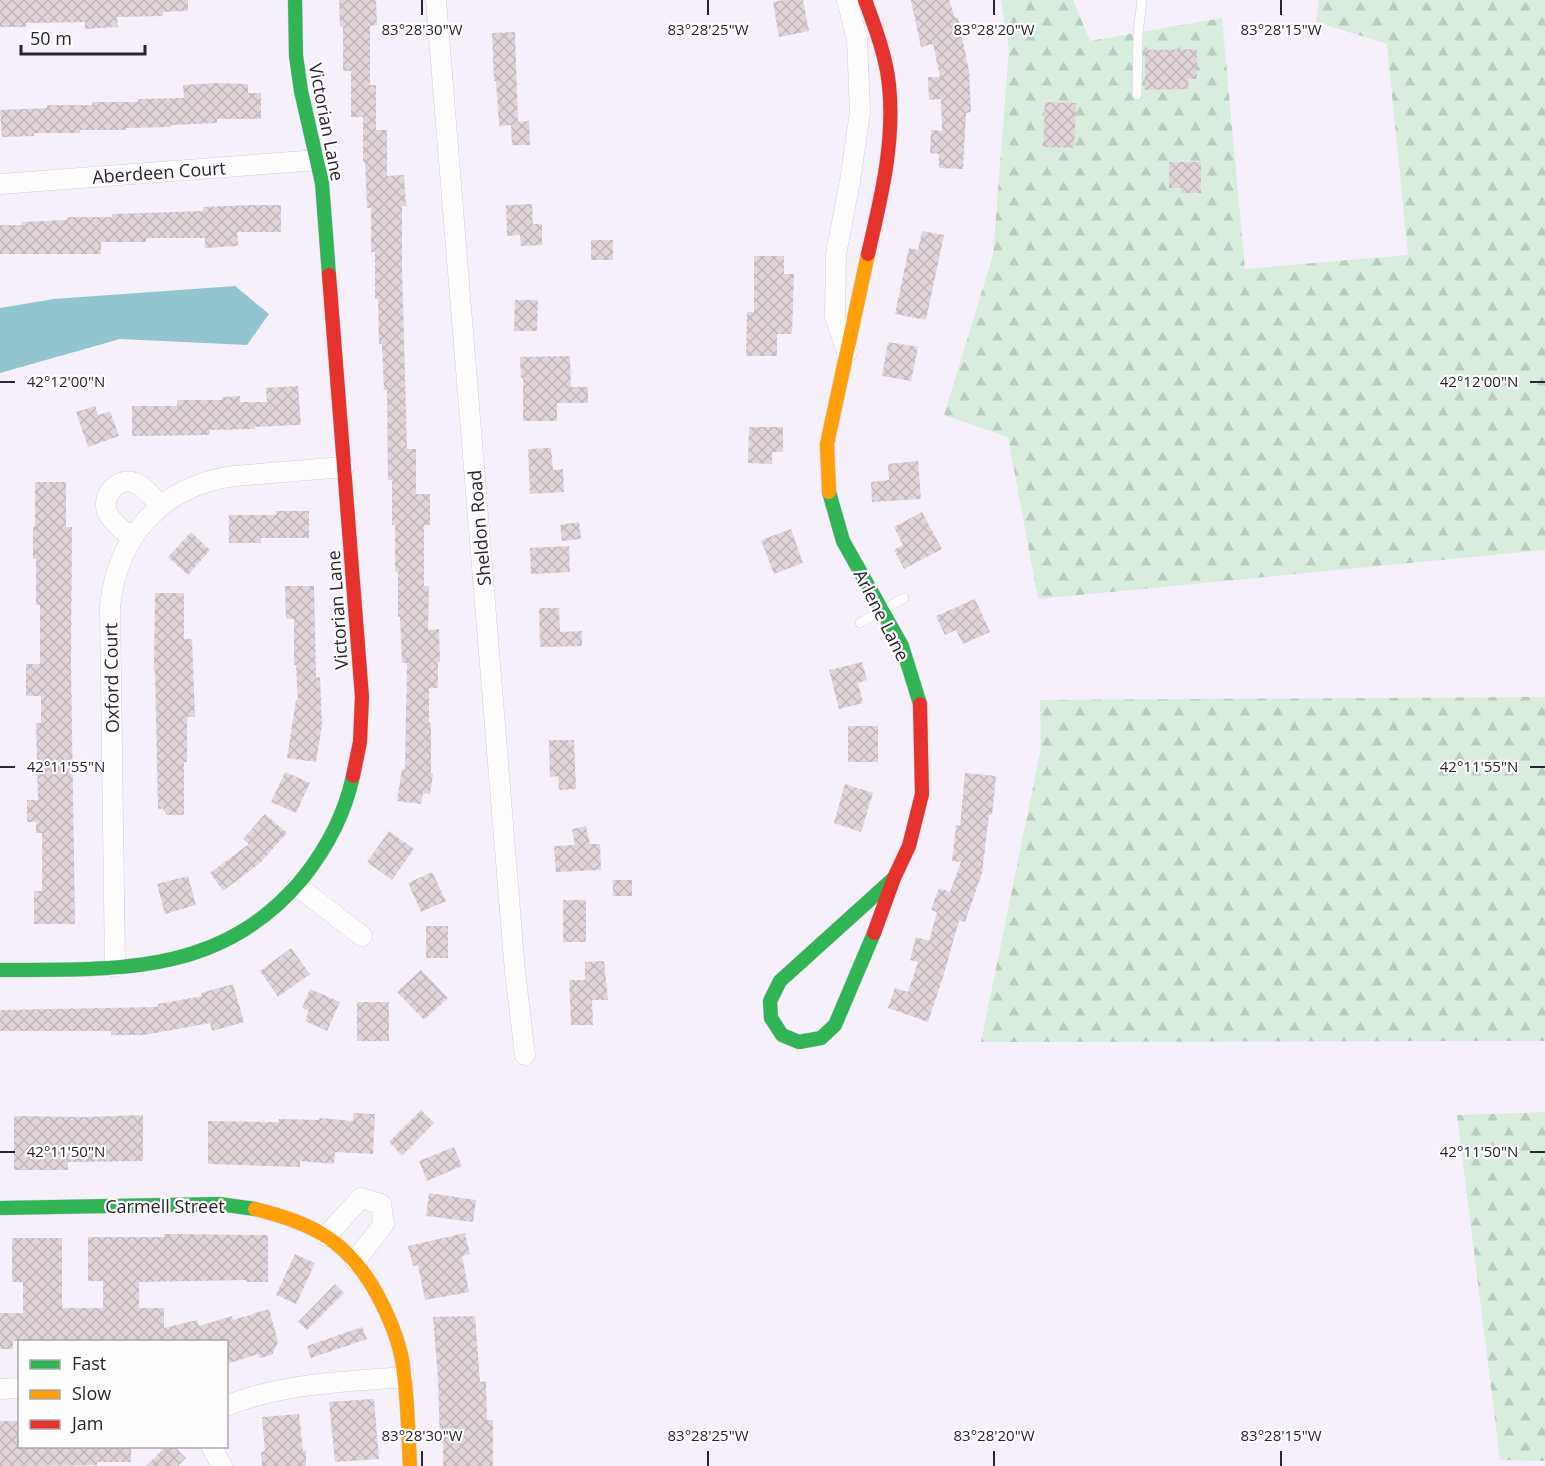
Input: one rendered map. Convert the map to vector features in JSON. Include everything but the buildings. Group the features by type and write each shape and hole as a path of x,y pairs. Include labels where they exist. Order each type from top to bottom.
{"street":[{"name":"Victorian Lane","path":"0,970 116,967 171,960 217,944 259,920 297,886 322,853 339,823 351,787 361,743 362,697 322,183 301,91 296,56 295,0"},
{"name":"Sheldon Road","path":"436,0 512,926 525,1055"},
{"path":"847,0 857,39 860,112 836,254 835,316 847,352"},
{"name":"Arlene Lane","path":"865,0 878,36 889,83 891,133 883,188 827,444 829,497 843,541 902,646 921,709 922,794 909,846 835,1025 820,1038 799,1042 782,1035 771,1018 770,1001 780,981 894,878"},
{"name":"Aberdeen Court","path":"0,184 318,160"},
{"path":"850,181 883,188"},
{"name":"Oxford Court","path":"116,967 110,607 116,571 132,538 146,519 160,506 190,487 220,477 344,467"},
{"path":"132,538 106,511 105,502 114,486 124,482 134,483 144,488 160,506"},
{"path":"297,886 362,936"},
{"path":"326,1236 361,1198 381,1204 384,1224 355,1260"},
{"name":"Carmell Street","path":"0,1208 219,1204 244,1206 269,1212 326,1236 355,1260 389,1317 399,1347 404,1377 410,1466"},
{"path":"228,1405 271,1391 304,1385 404,1377"},
{"path":"0,1389 18,1388"},
{"path":"212,1448 222,1466"}],"lane":[{"path":"1137,95 1138,33 1142,0"},
{"path":"860,622 904,598"}],"green space":[{"path":"1001,0 1073,0 1090,41 1222,18 1245,269 1408,255 1387,44 1316,22 1319,0 1545,0 1545,550 1038,599 1008,437 944,415 993,255 1009,49"},
{"path":"1545,697 1545,1041 981,1042 1041,748 1040,700"},
{"path":"1545,1112 1545,1461 1500,1460 1457,1115"}],"water":[{"path":"235,286 269,314 247,345 120,339 0,373 0,308 54,299"}],"traffic: fast":[{"path":"295,0 296,56 301,91 322,183 329,275"},
{"path":"829,492 843,541 902,646 920,704"},
{"path":"0,970 125,967 164,961 202,950 237,934 271,910 303,878 327,843 340,817 353,776"},
{"path":"874,933 835,1025 821,1038 799,1042 782,1035 771,1018 770,1001 780,981 894,878"},
{"path":"0,1208 219,1204 255,1209"}],"traffic: slow":[{"path":"829,492 827,444 868,254"},
{"path":"255,1209 312,1228 342,1248 367,1277 389,1319 400,1352 407,1400 410,1466"}],"traffic: jam":[{"path":"865,0 885,63 890,106 886,170 868,254"},
{"path":"329,275 362,697 360,742 353,776"},
{"path":"874,933 894,878 909,846 922,794 920,704"}]}
